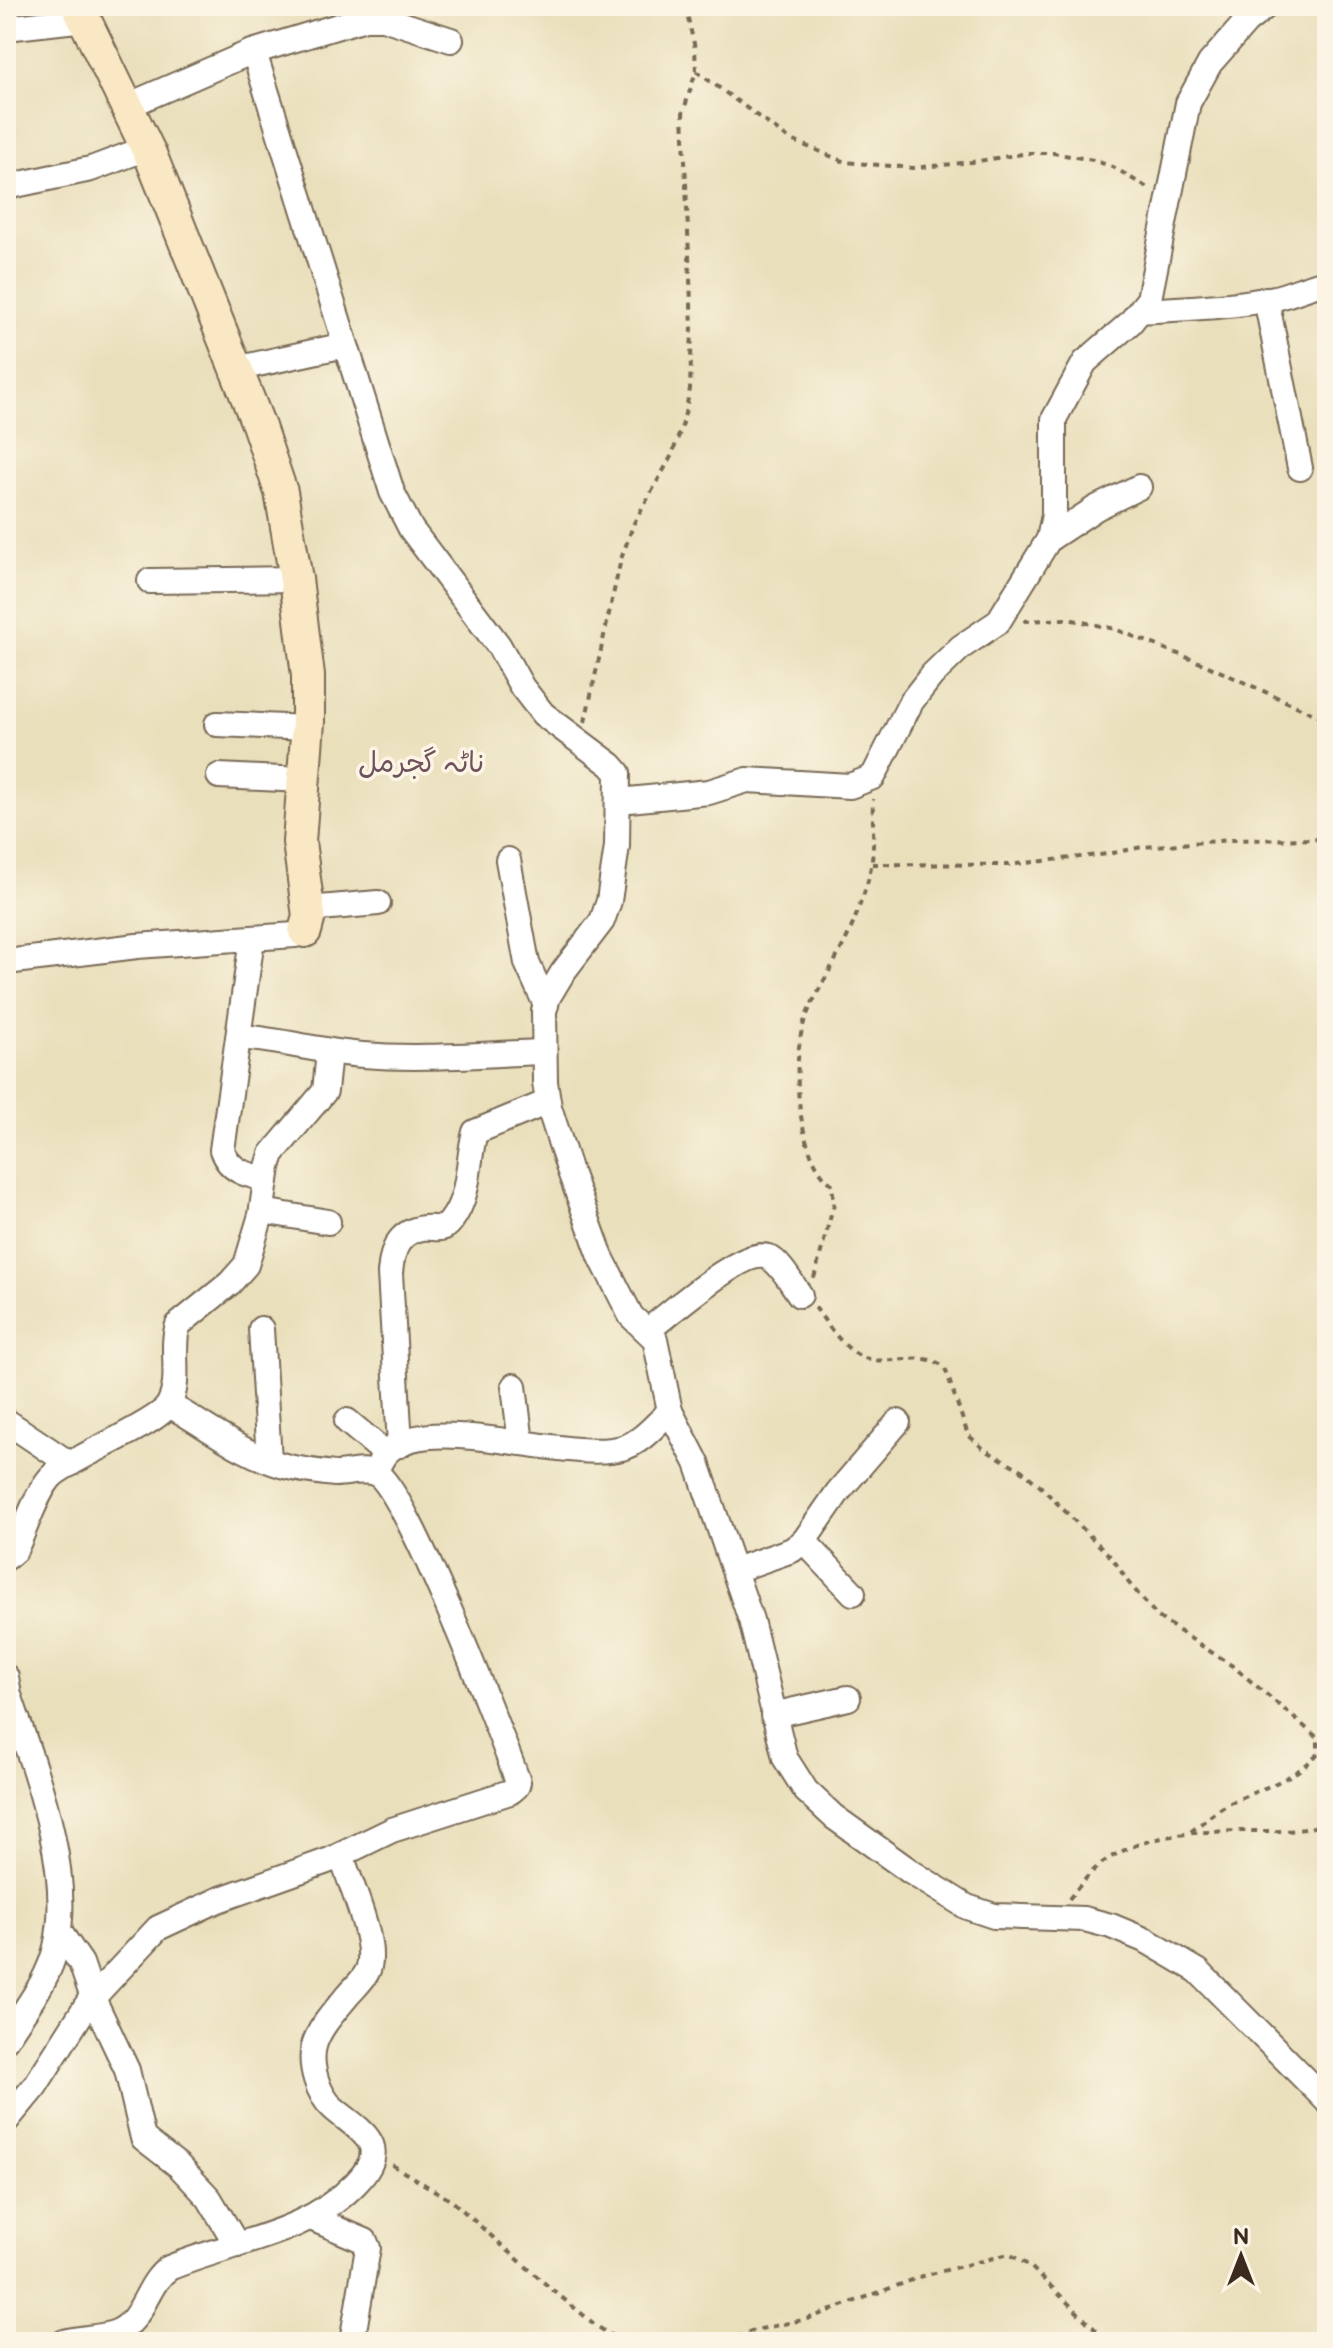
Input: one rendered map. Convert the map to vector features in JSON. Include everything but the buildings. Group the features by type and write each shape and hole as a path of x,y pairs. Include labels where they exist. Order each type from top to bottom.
{"street":[{"path":"619,801 709,792 747,780 850,786 873,777 899,722 932,675 961,647 998,622 1049,539 1054,515 1054,419 1085,362 1141,311 1149,299 1188,103 1199,80 1229,40 1266,6"},
{"path":"6,28 82,12 147,148 258,424 281,492 308,676 308,728 299,842 307,920"},
{"path":"127,106 254,52 365,18 383,18 451,40"},
{"path":"254,52 392,492 411,529 499,646 522,687 543,714 618,773 619,801 612,882 602,921 563,972 546,1005 543,1052 548,1102 601,1257 631,1316 655,1339 670,1411 697,1463 751,1620 785,1758 806,1791 834,1817 967,1907 994,1916 1084,1919 1111,1926 1147,1941 1198,1971 1327,2101"},
{"path":"6,187 91,169 147,148"},
{"path":"1141,311 1266,299 1323,283"},
{"path":"1266,299 1300,468"},
{"path":"235,369 345,345"},
{"path":"1049,539 1096,508 1139,487"},
{"path":"150,581 296,579"},
{"path":"217,724 308,728"},
{"path":"219,776 303,780"},
{"path":"508,860 527,963 531,978 546,1005"},
{"path":"6,962 137,946 295,935 307,920 378,903"},
{"path":"252,939 222,1150 226,1160 237,1170 266,1179"},
{"path":"240,1037 329,1052 404,1056 543,1052"},
{"path":"6,1558 15,1550 52,1476 157,1417 169,1405 174,1389 178,1325 230,1283 246,1265 262,1211 272,1154 325,1091 329,1052"},
{"path":"6,2121 35,2086 93,1998 158,1928 218,1900 341,1855 392,1830 510,1792 517,1786 518,1782 422,1551 395,1494 387,1457 390,1273 394,1248 403,1236 423,1228 441,1229 450,1223 462,1201 471,1167 475,1132 548,1102"},
{"path":"262,1211 328,1222"},
{"path":"648,1330 732,1265 758,1255 770,1258 800,1295"},
{"path":"261,1329 269,1460"},
{"path":"514,1386 521,1443"},
{"path":"169,1405 242,1449 269,1460 338,1474 362,1471 387,1457 443,1436 470,1436 546,1447 625,1447 647,1433 670,1411"},
{"path":"6,1421 70,1464"},
{"path":"347,1421 387,1457"},
{"path":"735,1570 792,1550 804,1541 838,1492 898,1422"},
{"path":"804,1541 853,1593"},
{"path":"6,1677 56,1852 61,1913 56,1949 44,1979 6,2039"},
{"path":"773,1715 848,1698"},
{"path":"64,2342 116,2333 135,2318 159,2275 188,2260 276,2234 311,2218 337,2201 369,2165 372,2153 369,2140 359,2127 331,2107 320,2091 314,2071 314,2046 329,2018 368,1971 371,1956 367,1933 341,1855"},
{"path":"59,1931 81,1963 93,1998 127,2070 143,2138 179,2166 209,2198 237,2245"},
{"path":"311,2218 365,2241 368,2248 352,2342"}],"path":[{"path":"582,744 621,559 634,523 672,455 690,389 692,327 683,113 696,71 695,48 685,6"},
{"path":"696,71 789,139 845,162 913,168 1028,153 1053,153 1093,160 1115,168 1155,192 1169,195"},
{"path":"998,622 1068,619 1115,629 1206,665 1327,720"},
{"path":"873,777 872,864 847,942 805,1018 798,1052 799,1110 806,1139 822,1177 832,1184 834,1193 817,1275 800,1295 814,1305 833,1333 859,1356 887,1361 917,1359 940,1362 945,1368 968,1435 985,1450 1020,1469 1041,1487 1113,1559 1158,1617 1234,1667 1318,1738 1318,1753 1310,1763 1271,1786 1225,1806 1189,1833"},
{"path":"872,864 1007,865 1108,854 1142,847 1230,840 1327,839"},
{"path":"1059,1919 1068,1901 1088,1876 1108,1859 1159,1838 1189,1833 1294,1831 1327,1822"},
{"path":"372,2153 452,2201 549,2287 598,2327 622,2342"},
{"path":"726,2342 751,2331 807,2319 923,2276 1009,2254 1030,2266 1108,2342"},
{"path":"1315,2342 1327,2334"}],"district":[{"name":"ناٹہ گجرمل","path":"421,762"}]}
